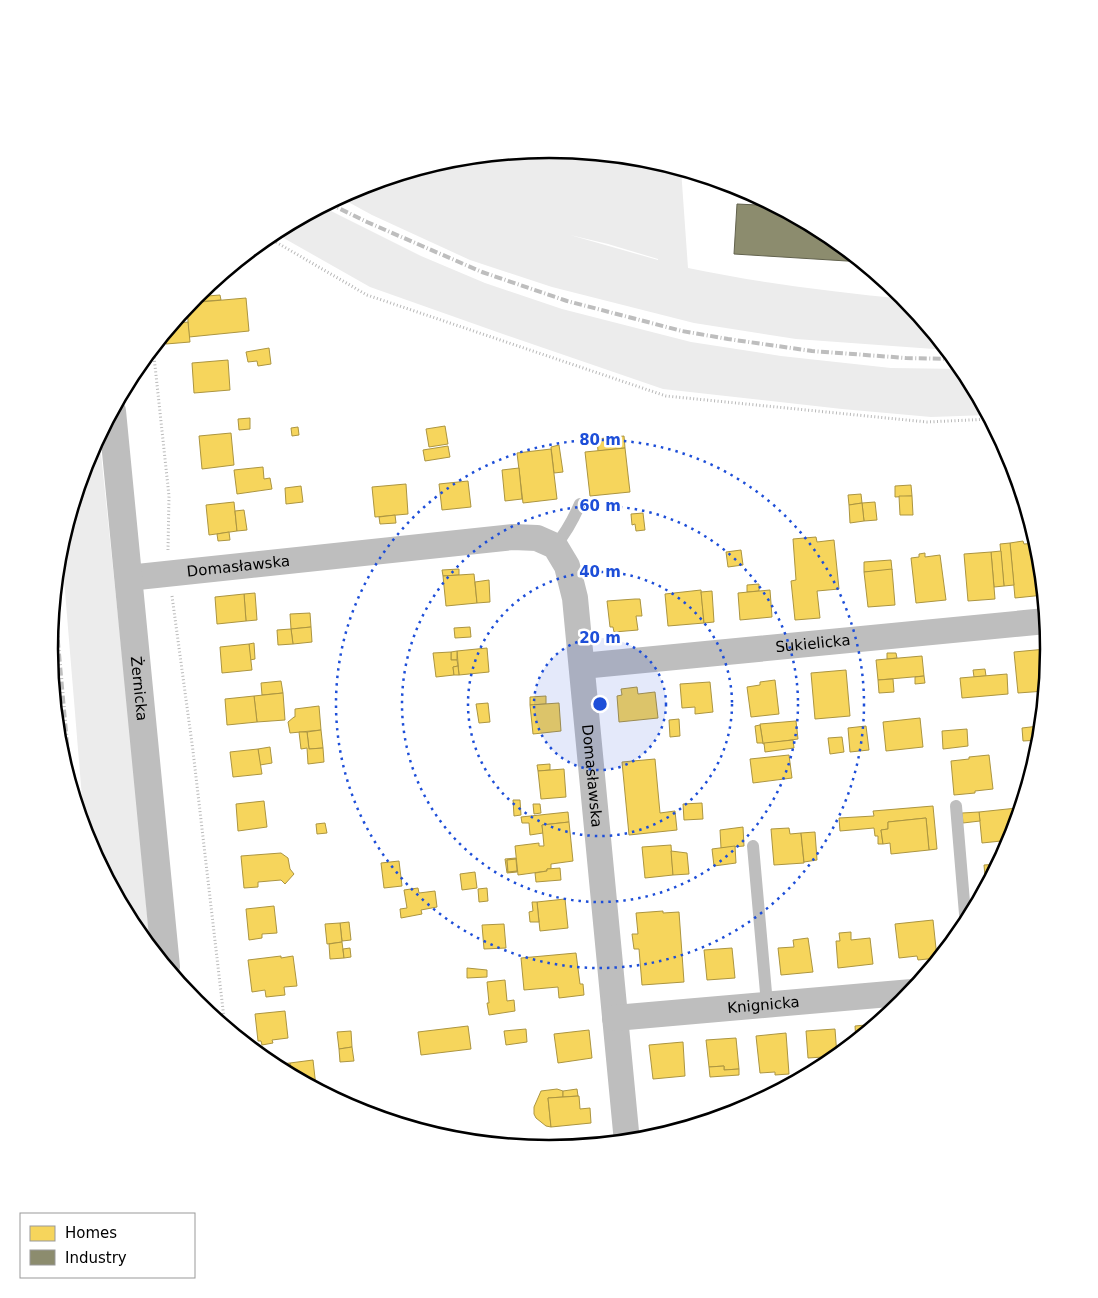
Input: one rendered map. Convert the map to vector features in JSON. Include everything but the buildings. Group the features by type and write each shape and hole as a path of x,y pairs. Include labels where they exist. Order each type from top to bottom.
{"street":[{"name":"Żernicka","path":"113,422 165,955"},
{"name":"Domasławska","path":"128,578 513,537 537,538 555,546 567,566 575,598 626,1134"},
{"name":"Sukielicka","path":"582,666 1039,622"},
{"name":"Knignicka","path":"615,1018 901,993"}],"lane":[{"path":"555,546 573,521 580,504"},
{"path":"956,806 965,911"},
{"path":"753,846 767,1004"}],"path":[{"path":"274,241 367,295 666,396 927,422 983,419"},
{"path":"154,357 169,496 169,574 192,742 224,1018"}],"shaded area":[{"path":"549,158 581,159 645,167 676,174 681,176 688,268 797,286 893,298 938,349 796,339 694,323 552,287 470,260 372,215 347,201 422,174 485,162","holes":["570,235 608,244 658,260"]},
{"path":"329,210 421,256 485,283 562,309 691,342 781,356 891,368 953,369 981,415 931,417 663,389 370,287 281,237"},
{"path":"101,449 135,780 149,934 123,895 108,866 82,802 64,575 74,522"}],"railway":[{"path":"335,207 482,272 567,301 682,331 812,351 945,359"},
{"path":"58,644 67,746"}]}
